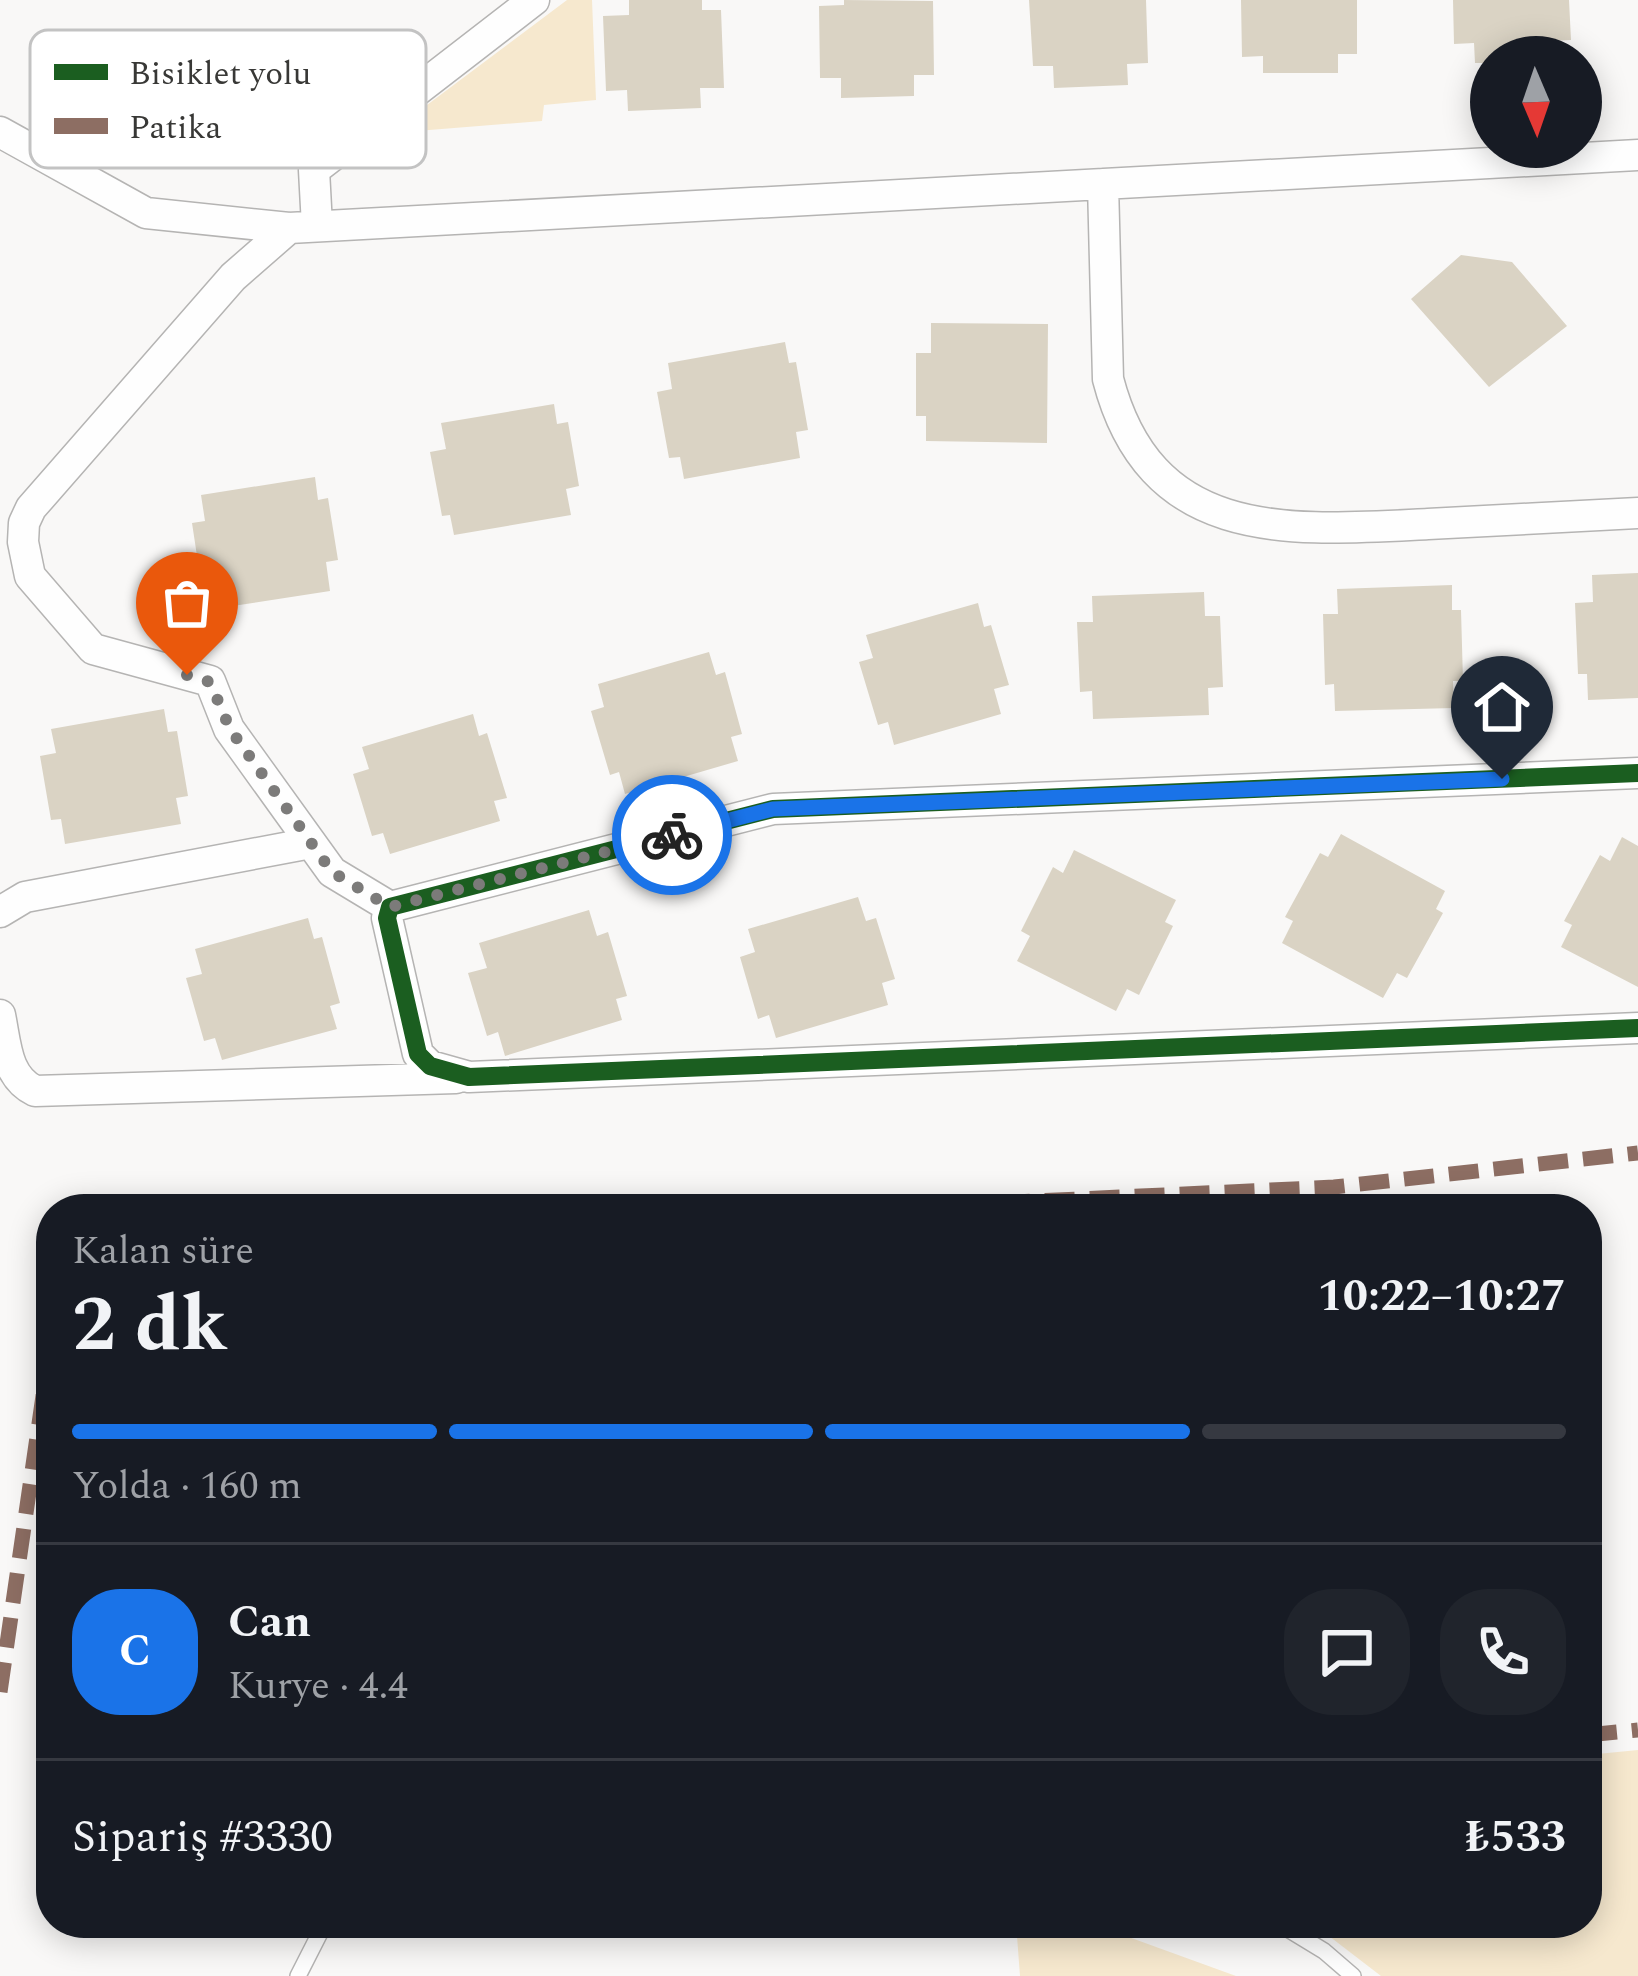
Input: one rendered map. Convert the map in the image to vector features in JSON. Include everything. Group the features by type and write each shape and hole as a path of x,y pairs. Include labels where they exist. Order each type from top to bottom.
{"street":[{"path":"426,83 534,0"},
{"path":"0,132 30,149"},
{"path":"65,168 146,213 303,227 1638,155"},
{"path":"317,168 303,227 209,303 12,527 30,576 92,649 210,682 230,729 332,872 390,907 773,809 1638,773"},
{"path":"1103,184 1108,379 1115,406 1138,453 1186,497 1237,520 1305,528 1638,513"},
{"path":"0,912 25,896 311,843"},
{"path":"390,907 388,937 418,1054 430,1066 469,1077"},
{"path":"0,1015 10,1084 57,1094 1638,1028"}],"lane":[{"path":"298,1976 318,1938"},
{"path":"1303,1938 1353,1976"}],"shaded area":[{"path":"567,0 592,0 596,100 544,105 542,121 426,130 426,106"},
{"path":"1638,1750 1638,1976 1381,1976 1332,1938 1602,1938 1602,1754"},
{"path":"1017,1938 1131,1938 1236,1976 1020,1976"}],"building":[{"path":"629,0 702,0 702,10 721,10 724,88 700,88 701,108 628,111 627,90 606,91 603,16 629,15"},
{"path":"844,0 933,1 934,75 914,75 914,96 841,98 841,78 820,78 819,6 844,5"},
{"path":"1029,0 1146,0 1148,63 1127,64 1128,85 1054,88 1053,66 1033,66"},
{"path":"1241,0 1357,0 1357,54 1338,54 1338,73 1263,73 1263,56 1242,57"},
{"path":"1453,0 1569,0 1571,36 1470,36 1470,43 1454,44"},
{"path":"1461,255 1512,262 1567,326 1489,387 1411,299"},
{"path":"931,323 1048,324 1047,443 926,441 926,416 916,416 916,353 931,353"},
{"path":"785,342 789,363 796,362 808,430 796,432 800,458 684,479 680,457 669,458 657,392 672,389 668,363"},
{"path":"554,404 557,424 568,422 579,486 566,489 571,515 454,535 450,515 442,516 430,452 446,449 441,423"},
{"path":"315,477 318,500 328,498 338,560 326,562 330,591 213,609 209,588 202,589 192,523 205,521 201,495"},
{"path":"1638,573 1638,698 1588,700 1587,674 1578,674 1575,603 1593,602 1592,575"},
{"path":"1452,585 1452,610 1461,610 1463,681 1453,681 1454,708 1335,711 1334,684 1325,685 1323,614 1338,614 1337,589"},
{"path":"1204,592 1205,616 1220,616 1223,687 1208,688 1209,715 1093,719 1092,691 1080,692 1077,622 1093,622 1092,596"},
{"path":"978,603 984,627 991,625 1009,685 994,689 1001,714 894,745 888,722 878,725 859,662 873,658 866,635"},
{"path":"709,652 716,675 725,672 742,734 731,737 738,761 625,794 619,772 610,775 591,711 604,707 598,684"},
{"path":"164,709 168,732 177,731 188,796 176,798 181,824 65,844 61,819 51,820 40,756 56,753 51,729"},
{"path":"473,714 479,736 487,733 507,798 494,801 500,821 390,854 383,833 372,836 353,774 369,769 362,747"},
{"path":"1341,834 1445,891 1436,909 1443,913 1407,978 1397,973 1383,998 1282,943 1293,921 1285,917 1320,853 1328,857"},
{"path":"1622,837 1638,846 1638,987 1561,947 1572,925 1564,921 1600,855 1610,861"},
{"path":"1074,850 1176,900 1165,922 1173,926 1139,995 1127,989 1116,1011 1017,961 1030,936 1021,931 1053,867 1063,873"},
{"path":"858,897 866,921 876,918 895,979 882,983 888,1005 776,1038 769,1015 758,1019 740,957 755,952 748,929"},
{"path":"589,910 597,936 608,932 627,996 616,999 622,1020 505,1056 498,1032 487,1036 468,973 487,968 479,943"},
{"path":"308,918 314,939 322,937 340,1003 330,1006 337,1029 222,1060 215,1038 204,1041 186,978 202,974 195,949"}],"marked path":[{"path":"1185,1194 1334,1187 1638,1153"},
{"path":"0,1692 36,1444"},
{"path":"1602,1734 1638,1730"}],"cycle path":[{"path":"1638,773 773,809 390,907 387,918 418,1054 430,1066 469,1077 1638,1028"}],"way so far":[{"path":"187,675 210,682 230,729 332,872 390,907 672,835"}],"route":[{"path":"672,835 773,809 1502,779"}]}
